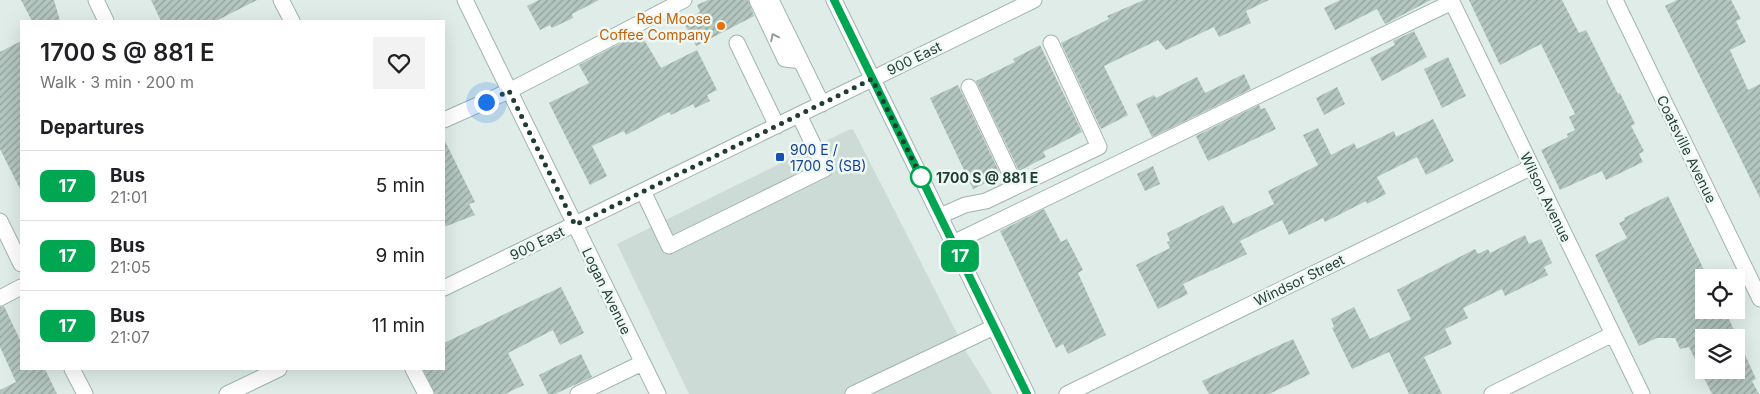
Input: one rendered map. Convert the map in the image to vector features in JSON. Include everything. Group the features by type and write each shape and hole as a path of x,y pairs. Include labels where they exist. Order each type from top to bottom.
{"street":[{"path":"96,0 106,20"},
{"path":"281,0 291,20"},
{"name":"Logan Avenue","path":"464,0 658,394"},
{"path":"445,120 509,91 655,6 684,0"},
{"path":"757,0 785,59 801,61"},
{"path":"771,0 822,104"},
{"path":"834,0 1027,394"},
{"name":"900 East","path":"445,288 1034,0"},
{"name":"Coatsville Avenue","path":"1615,0 1760,299"},
{"path":"953,243 1452,1"},
{"name":"Wilson Avenue","path":"1452,1 1642,394"},
{"path":"738,42 777,126"},
{"path":"940,216 965,205 986,200 1099,147 1051,43"},
{"path":"969,87 1016,186"},
{"path":"644,191 669,246 825,169 799,115"},
{"name":"Windsor Street","path":"1066,394 1532,167"},
{"path":"0,221 20,262"},
{"path":"0,298 20,288"},
{"path":"853,394 994,327"},
{"path":"1492,394 1613,334"},
{"path":"578,394 642,363"},
{"path":"73,370 85,394"},
{"path":"229,394 276,370"},
{"path":"414,370 426,394"}],"shaded area":[{"path":"853,129 967,353 992,394 689,394 617,244"}],"building":[{"path":"21,0 54,0 60,20 31,20"},
{"path":"151,0 257,0 218,20 161,20"},
{"path":"539,0 599,0 572,14 573,18 552,28 550,25 540,30 527,6"},
{"name":"Red Moose Coffee Company","path":"708,0 748,0 754,16 696,46 683,21 700,12 697,5"},
{"path":"1144,0 1269,0 1246,11 1251,23 1219,37 1214,27 1166,50 1158,40 1104,66 1128,115 1101,129 1061,43 1109,19 1107,16"},
{"path":"1340,0 1431,0 1385,24 1377,9 1335,30 1324,8"},
{"path":"1469,0 1562,0 1579,33 1586,30 1618,94 1620,93 1635,124 1631,126 1644,151 1639,154 1643,162 1606,180 1602,171 1560,190 1541,150 1568,137 1567,134 1575,130 1569,117 1575,114 1541,44 1500,65"},
{"path":"1677,0 1731,0 1741,19 1736,21 1746,42 1730,50 1748,90 1760,84 1760,198 1665,6"},
{"path":"1414,31 1427,57 1382,81 1370,58 1395,45 1393,41"},
{"path":"640,33 661,68 697,50 717,90 707,95 710,101 695,108 693,104 671,115 669,112 626,135 624,131 592,146 607,176 590,185 549,103 589,83 579,65"},
{"path":"20,42 20,189 0,149 0,52"},
{"path":"1040,45 1082,132 1043,152 1046,157 1019,171 976,81 1015,62 1013,59"},
{"path":"1448,57 1466,96 1442,108 1424,69"},
{"path":"1244,74 1251,89 1152,137 1136,104 1154,95 1156,98 1197,77 1205,93"},
{"path":"958,85 1001,176 973,189 930,98"},
{"path":"1337,87 1345,104 1324,115 1316,98"},
{"path":"1259,105 1261,109 1265,108 1276,129 1208,161 1196,136"},
{"path":"1433,119 1454,161 1426,175 1417,157 1377,177 1386,194 1367,204 1366,201 1325,222 1323,218 1289,235 1282,220 1240,241 1247,254 1183,284 1188,294 1158,309 1136,265 1170,248 1167,242 1170,241 1167,233 1223,205 1233,224 1274,204 1268,191 1318,165 1303,135 1318,128 1331,155 1354,143 1357,149 1394,131 1396,137"},
{"path":"445,141 475,202 469,204 475,215 445,227"},
{"path":"1153,166 1160,184 1145,191 1137,174"},
{"path":"1668,196 1704,269 1695,269 1695,319 1729,319 1734,329 1695,329 1695,359 1689,347 1680,349 1675,338 1657,338 1639,346 1595,255 1627,238 1619,223 1625,220 1624,218"},
{"path":"1044,209 1061,242 1067,239 1083,270 1078,273 1106,335 1068,354 1063,344 1056,348 1000,231"},
{"path":"1525,235 1529,244 1541,239 1552,263 1544,267 1548,275 1505,296 1502,289 1463,308 1468,318 1445,329 1452,344 1424,357 1442,394 1409,394 1389,352 1352,369 1332,328 1334,327 1331,319 1354,307 1370,339 1411,319 1397,290 1475,249 1478,254 1488,249 1490,253"},
{"path":"561,287 584,333 560,345 553,330 508,353 524,385 505,394 435,394 423,370 445,370 445,343"},
{"path":"4,306 20,340 20,370 45,370 57,394 0,394 0,390 16,382 0,347 0,307"},
{"path":"1293,339 1310,374 1269,394 1209,394 1202,381"},
{"path":"581,354 592,377 555,394 548,394 539,375"},
{"path":"1745,355 1756,379 1752,381 1759,394 1712,394 1705,379 1745,379"}],"bus line":[{"name":"17","path":"834,0 1027,394"}],"place":[{"name":"Red Moose Coffee Company","path":"721,26"},
{"name":"900 E / 1700 S (SB)","path":"780,157"},
{"name":"1700 S @ 881 E","path":"921,177"}],"route":[{"path":"486,102 509,91 575,225 872,79 921,177"}]}
